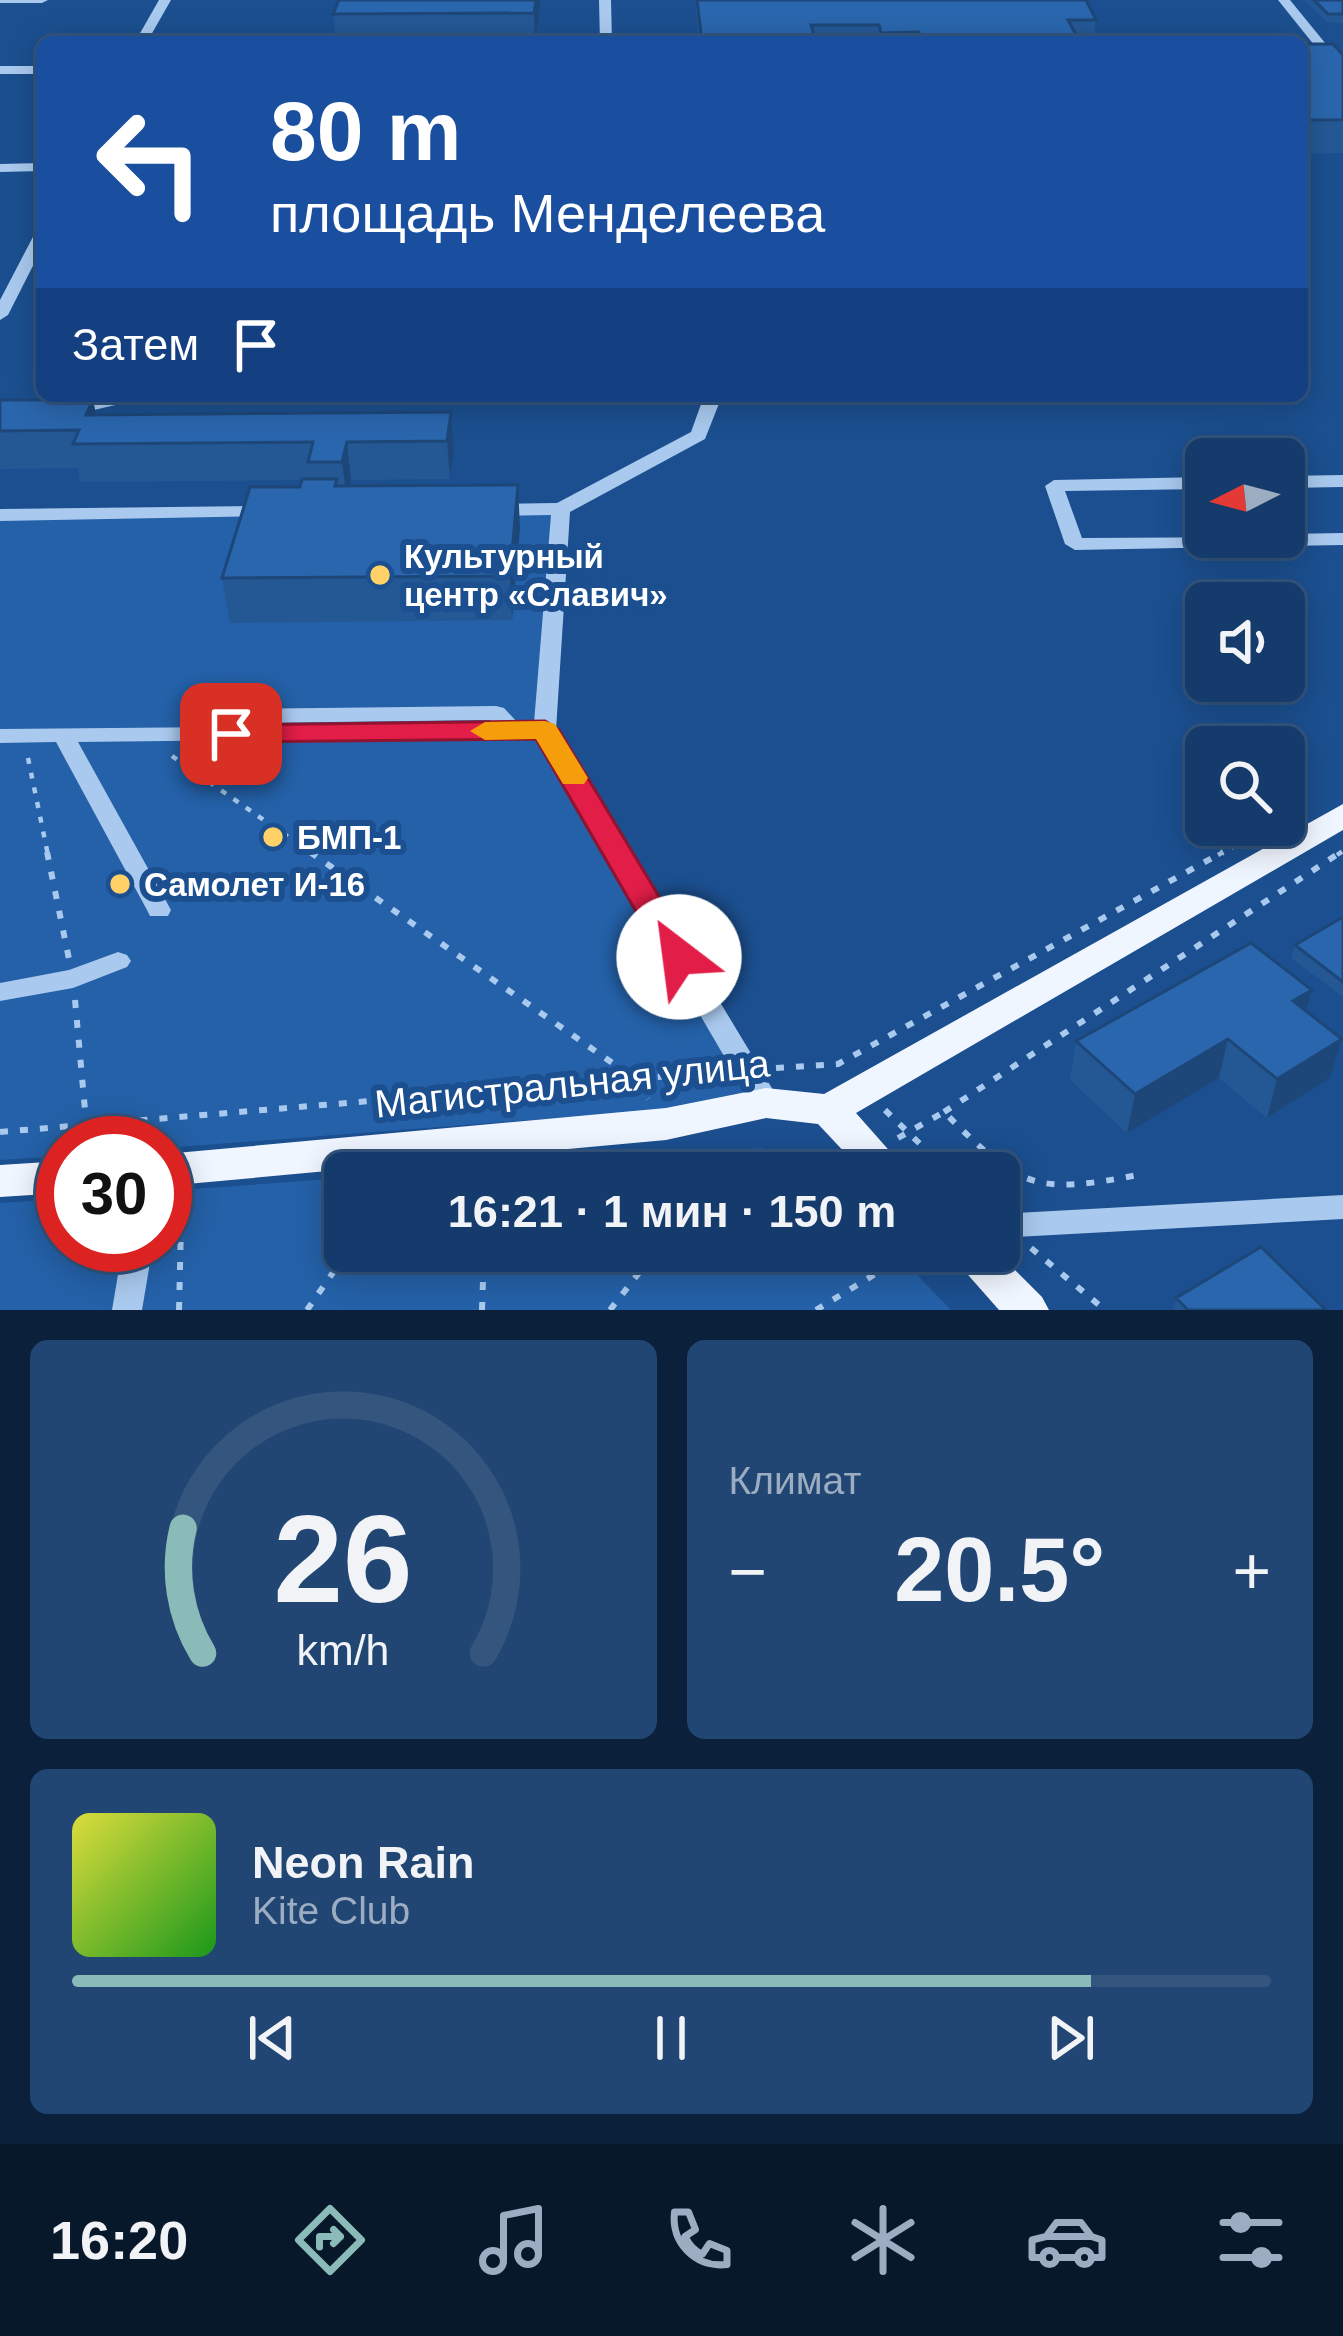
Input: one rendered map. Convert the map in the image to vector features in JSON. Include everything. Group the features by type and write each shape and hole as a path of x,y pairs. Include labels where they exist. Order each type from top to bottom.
{"main road":[{"path":"869,1152 829,1110 1343,815"},
{"name":"Магистральная улица","path":"192,1167 666,1124 756,1086 829,1110"},
{"path":"0,1181 36,1179"},
{"path":"989,1272 1027,1310"}],"street":[{"path":"0,0 41,0"},
{"path":"144,36 165,0"},
{"path":"605,0 606,36"},
{"path":"1284,0 1343,73"},
{"path":"0,70 36,70"},
{"path":"0,167 36,167"},
{"path":"0,315 36,245"},
{"path":"56,414 106,402"},
{"path":"469,510 561,509 698,435 711,402"},
{"path":"1305,482 1343,481"},
{"path":"1185,483 1054,486 1075,544 1185,542"},
{"path":"561,509 545,730 756,1086"},
{"path":"0,514 284,512"},
{"path":"1305,540 1343,539"},
{"path":"12,736 545,730"},
{"path":"63,735 159,910"},
{"path":"0,992 73,979 118,961"},
{"path":"1020,1225 1343,1207"},
{"path":"127,1310 133,1272"}],"path":[{"path":"141,734 634,1078 666,1124 677,1152"},
{"path":"12,736 73,979 88,1116"},
{"path":"192,1117 634,1078 756,1086 838,1064 1234,846"},
{"path":"928,1152 908,1132 1343,851"},
{"path":"944,1112 1008,1177 1031,1187 1059,1191 1143,1174"},
{"path":"0,1132 36,1130"},
{"path":"1020,1241 1105,1310"},
{"path":"179,1310 180,1272"},
{"path":"307,1310 333,1272"},
{"path":"482,1310 483,1272"},
{"path":"610,1310 640,1272"},
{"path":"816,1310 879,1272"}],"shaded area":[{"path":"560,509 545,730 764,1102 192,1146 192,1116 36,1116 36,1158 0,1160 0,515"},
{"path":"760,1148 780,1152 705,1152"},
{"path":"324,1180 324,1272 914,1272 951,1310 0,1310 0,1203 36,1201 36,1272 192,1272 192,1189"}],"building":[{"path":"339,0 536,0 534,13 333,14"},
{"path":"697,0 1086,0 1096,20 1068,20 1077,36 920,36 919,32 881,33 879,25 811,25 814,36 701,36"},
{"path":"1314,0 1343,0 1343,14 1328,14"},
{"path":"1308,44 1333,44 1343,55 1343,120 1308,120"},
{"path":"0,400 92,402 86,415 451,412 447,441 347,442 342,462 308,462 313,442 73,444 79,430 0,431"},
{"path":"302,479 337,479 335,486 518,485 510,576 222,578 250,487 300,487"},
{"path":"1343,917 1343,982 1295,945"},
{"path":"1251,943 1312,990 1293,1001 1342,1039 1277,1079 1228,1039 1135,1094 1076,1041"},
{"path":"1261,1247 1326,1310 1188,1310 1176,1298"}],"slow traffic":[{"path":"485,731 545,730 573,778"}],"place":[{"name":"Культурный центр «Славич»","path":"380,575"},
{"name":"БМП-1","path":"273,837"},
{"name":"Самолет И-16","path":"120,884"}],"route":[{"path":"231,734 545,730 679,957"}]}
